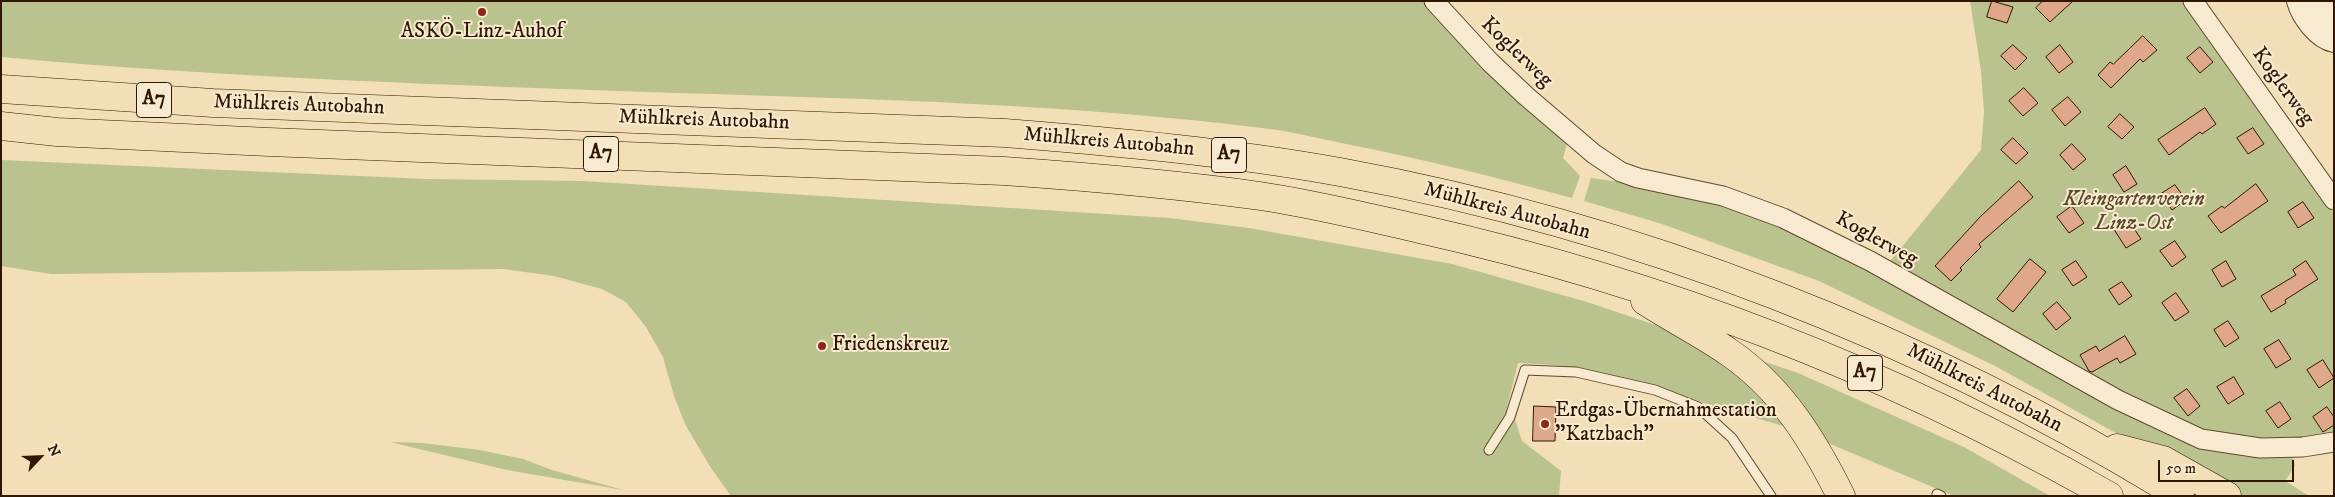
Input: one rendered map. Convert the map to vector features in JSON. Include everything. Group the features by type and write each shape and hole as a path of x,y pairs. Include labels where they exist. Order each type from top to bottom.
{"highway":[{"name":"Mühlkreis Autobahn","path":"1,89 213,103 1005,133 1138,144 1224,154 1330,171 1441,193 1550,221 1658,253 1771,293 1877,337 1990,390 2079,437 2180,496"},
{"name":"Mühlkreis Autobahn","path":"1,126 57,132 269,142 1004,171 1125,180 1260,196 1354,214 1532,256 1608,278 1756,329 1874,377 1985,430 2109,496"},
{"path":"1608,278 1732,354 1772,388 1807,432 1841,496"},
{"path":"2079,437 2163,460 2227,496"}],"street":[{"name":"Koglerweg","path":"1434,1 1490,62 1526,96 1594,154 1621,172 1638,178 1723,196 1783,218 1870,261 2118,400 2201,439 2260,448 2303,447 2334,442"},
{"name":"Koglerweg","path":"2193,1 2334,200"},
{"path":"2298,1 2301,13 2328,40 2334,41"},
{"path":"2316,1 2334,19"}],"lane":[{"path":"1489,450 1510,417 1525,370 1576,372 1655,390 1698,407 1732,438 1771,496"}],"green space":[{"path":"1,1 1427,1 1568,140 1563,158 1580,176 1572,198 1428,161 1288,132 1196,121 1048,108 899,100 507,87 254,76 1,57"},
{"name":"Kleingartenverein Linz-Ost","path":"1970,1 2185,1 2334,214 2334,435 2275,442 2204,431 2126,397 1888,264 1981,150 1984,112 1981,71"},
{"path":"1,160 426,179 583,181 1170,218 1249,228 1452,264 1587,302 1798,373 1964,447 2050,496 1954,496 1797,430 1594,371 1553,365 1518,363 1505,415 1515,419 1522,441 1561,471 1559,496 731,496 711,468 686,426 674,396 663,357 646,327 626,302 602,289 554,276 503,269 51,274 1,266"},
{"path":"1591,178 1663,188 1780,222 2198,445 2292,455 2295,466 2285,481 2309,496 2229,496 1997,367 1819,281 1662,224 1584,201"},
{"path":"390,442 422,443 480,450 523,459 552,470 623,490 507,470"}],"building":[{"path":"1992,1 2013,7 2007,23 1987,17"},
{"path":"2043,1 2073,1 2050,22 2036,8"},
{"path":"2143,36 2157,50 2143,62 2140,59 2111,88 2098,75 2110,62 2113,64"},
{"path":"2013,45 2027,58 2015,70 2001,56"},
{"path":"2060,45 2073,62 2059,73 2046,57"},
{"path":"2200,47 2213,62 2200,73 2187,58"},
{"path":"2024,88 2038,103 2023,116 2009,101"},
{"path":"2068,97 2081,112 2065,126 2052,110"},
{"path":"2205,108 2216,124 2202,134 2200,132 2169,155 2158,140"},
{"path":"2120,114 2134,127 2122,139 2108,127"},
{"path":"2253,128 2264,144 2248,154 2237,138"},
{"path":"2013,138 2028,153 2016,164 2001,150"},
{"path":"2072,144 2086,159 2073,170 2060,155"},
{"path":"2126,166 2137,184 2124,192 2113,175"},
{"path":"2019,181 2033,197 1979,244 1981,247 1960,268 1962,270 1951,281 1935,266 1980,217"},
{"path":"2256,184 2268,201 2221,233 2208,216 2222,206 2224,208"},
{"path":"2175,185 2186,200 2172,210 2161,194"},
{"path":"2303,202 2314,218 2298,228 2288,212"},
{"path":"2072,206 2084,223 2069,233 2057,217"},
{"path":"2129,221 2141,239 2126,248 2115,231"},
{"path":"2175,241 2186,257 2172,267 2160,251"},
{"path":"2030,259 2046,272 2013,312 1997,299"},
{"path":"2076,261 2087,277 2073,286 2062,270"},
{"path":"2226,261 2236,279 2222,287 2212,270"},
{"path":"2306,261 2318,279 2285,300 2286,303 2271,312 2261,296 2296,275 2293,270"},
{"path":"2122,282 2132,296 2119,305 2109,290"},
{"path":"2176,293 2189,312 2175,321 2162,303"},
{"path":"2057,302 2071,318 2056,330 2043,314"},
{"path":"2228,321 2239,338 2225,347 2214,330"},
{"path":"2125,336 2136,354 2120,363 2117,358 2092,372 2089,371 2080,355 2096,346 2099,351"},
{"path":"2279,340 2291,359 2276,368 2264,349"},
{"path":"2323,360 2334,378 2319,388 2307,370"},
{"path":"2234,377 2244,394 2228,404 2217,387"},
{"path":"2187,389 2200,406 2188,416 2174,398"},
{"path":"2280,402 2291,419 2278,428 2266,411"},
{"name":"Erdgas-Übernahmestation \"Katzbach\"","path":"1534,406 1556,407 1555,441 1533,441"},
{"path":"2327,407 2334,417 2334,425 2323,432 2313,417"}],"place":[{"name":"ASKÖ-Linz-Auhof","path":"482,12"},
{"name":"Friedenskreuz","path":"822,346"},
{"name":"Erdgas-Übernahmestation \"Katzbach\"","path":"1545,424"}]}
